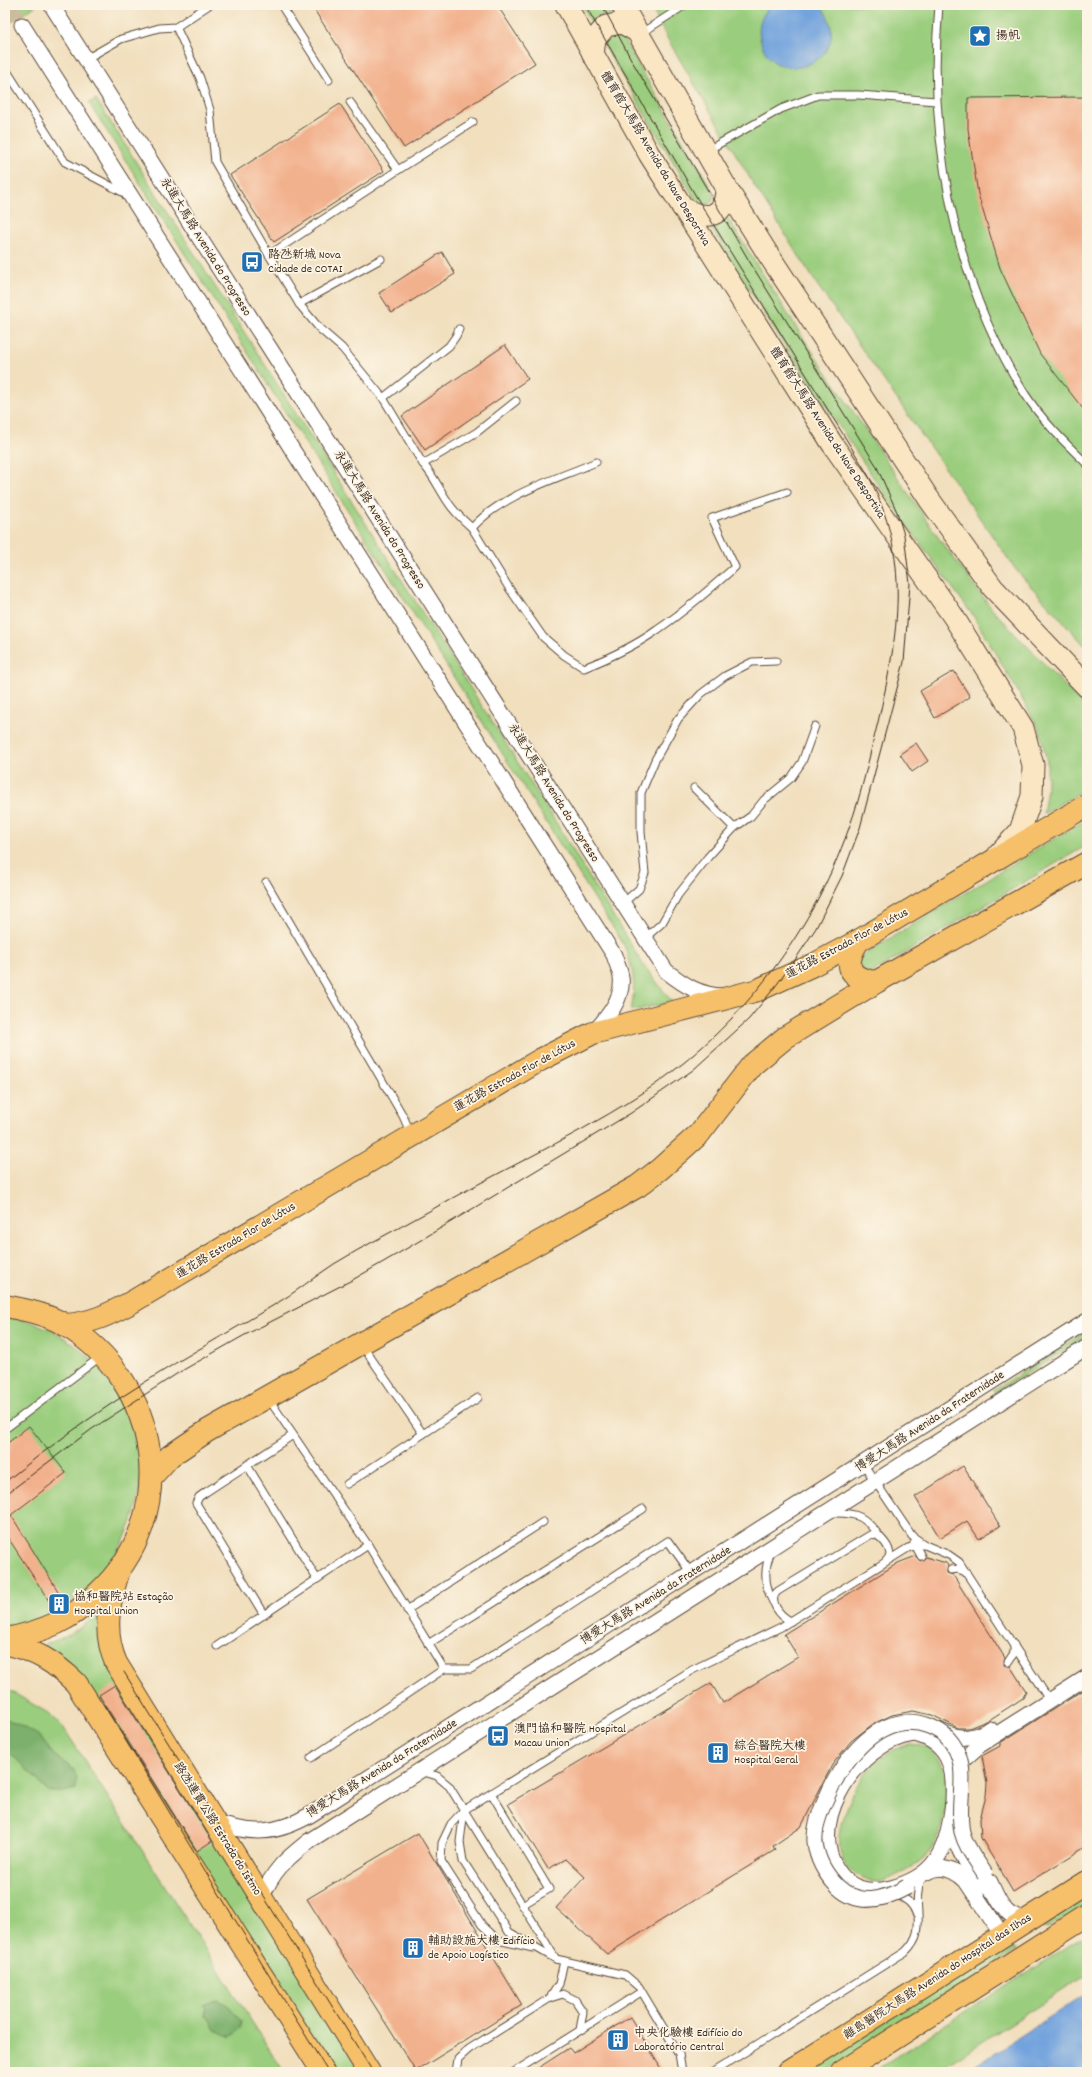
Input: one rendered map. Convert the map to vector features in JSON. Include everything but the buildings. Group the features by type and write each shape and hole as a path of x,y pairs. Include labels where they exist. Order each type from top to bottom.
{"main road":[{"name":"體育館大馬路 Avenida da Nave Desportiva","path":"566,5 649,154 832,445 953,616 1023,728 1033,765 1032,796 1020,830 992,861"},
{"path":"622,5 726,187 865,404 929,499 993,588 1087,687"},
{"path":"593,55 595,39 606,26 622,24 637,33"},
{"path":"682,207 694,214 707,216 719,211 726,200 726,187"},
{"name":"蓮花路 Estrada Flor de Lótus","path":"64,1325 79,1324 94,1320 132,1302 540,1060 593,1033 734,997 814,965 858,941 1087,805"},
{"path":"151,1477 165,1460 187,1443 638,1186 660,1169 704,1128 752,1065 786,1037 876,982 1087,863"},
{"path":"1059,879 1087,878"},
{"path":"858,941 850,953 851,969 854,975 861,980 876,982"},
{"path":"5,1306 33,1312 64,1325 89,1342 111,1364 129,1389 141,1417 149,1447 151,1477 146,1513 138,1536 118,1573 85,1606 58,1623 28,1635 5,1639"},
{"name":"路氹連貫公路 Estrada do Istmo","path":"118,1573 110,1598 108,1634 110,1648 123,1676 369,2072"},
{"path":"5,1643 21,1648 58,1665 76,1683 323,2072"},
{"name":"離島醫院大馬路 Avenida do Hospital das Ilhas","path":"788,2072 1087,1882"},
{"path":"842,2072 1087,1916"},
{"path":"1002,1935 1007,1940 1025,1945 1043,1942 1055,1936"}],"street":[{"name":"永進大馬路 Avenida do Progresso","path":"52,6 666,971 686,987 709,996 734,997"},
{"path":"22,25 614,956 621,977 618,995 610,1015 593,1033"},
{"name":"博愛大馬路 Avenida da Fraternidade","path":"214,1822 231,1828 265,1832 281,1829 298,1822 864,1465 1087,1321"},
{"name":"博愛大馬路 Avenida da Fraternidade","path":"261,1899 268,1882 278,1867 299,1848 1087,1347"},
{"path":"762,1528 774,1546"},
{"path":"1087,1667 1048,1697 973,1750 962,1761 954,1780 951,1814 948,1832 943,1847 934,1863 908,1894 889,1895 870,1901 861,1900 842,1890 830,1880 818,1856 815,1842 817,1823 832,1784 851,1755 863,1743 894,1725 911,1722 939,1730 954,1737 965,1739 977,1736 1048,1697 1087,1677"},
{"path":"939,1730 950,1741 961,1761 963,1772 960,1816 962,1834 968,1848 985,1874 994,1892 1012,1917 1022,1919 1032,1916"},
{"path":"954,1780 948,1759 933,1742 925,1736 914,1734 901,1736 873,1750 857,1766 845,1782 828,1825 827,1840 829,1852 840,1875 852,1885 862,1889 882,1891 940,1868 949,1869 966,1881 1002,1935"},
{"path":"951,1814 954,1835 961,1852 980,1882 994,1892"},
{"path":"976,1952 987,1941 989,1934 987,1913"}],"lane":[{"path":"86,59 121,39 159,28 176,28 209,5"},
{"path":"281,5 329,80"},
{"path":"637,33 685,5"},
{"path":"939,5 936,28 936,101 946,179 965,264 994,338 1025,394 1053,431 1087,464"},
{"path":"176,28 200,78 210,110 215,162 299,304 320,328 342,348 383,398 423,464 434,475 448,501 459,516 472,528 509,588 543,637 564,655 584,668 608,658 657,631 699,599 735,567 712,518 787,492"},
{"path":"5,68 65,162 131,197"},
{"path":"706,152 781,109 818,95 859,94 936,101"},
{"path":"350,102 398,170"},
{"path":"269,255 474,122"},
{"path":"299,304 381,259"},
{"path":"383,398 444,350 456,336 459,329"},
{"path":"423,464 477,432 516,401"},
{"path":"472,528 483,516 502,502 596,462"},
{"path":"623,904 639,889 645,873 641,832 641,793 655,760 678,719 701,694 725,676 752,662 776,661"},
{"path":"645,938 662,923 678,896 708,857 734,828 751,816 764,800 791,778 802,762 815,726"},
{"path":"694,788 734,828"},
{"path":"266,882 403,1116 412,1136"},
{"path":"361,1343 423,1434"},
{"path":"5,1429 103,1355"},
{"path":"267,1397 368,1545 444,1669"},
{"path":"347,1484 478,1398"},
{"path":"264,1615 196,1503 199,1497 293,1435"},
{"path":"247,1465 317,1579"},
{"path":"864,1465 912,1536 925,1545 954,1557 966,1572 1048,1697"},
{"path":"428,1644 643,1509"},
{"path":"827,1513 844,1513 862,1517 867,1520 882,1538 890,1553 885,1562"},
{"path":"407,1610 543,1522"},
{"path":"906,1528 921,1556"},
{"path":"773,1602 774,1596 778,1591 866,1536 874,1534 882,1538"},
{"path":"311,1758 444,1669 471,1669 668,1541 692,1574"},
{"path":"216,1646 368,1545"},
{"path":"533,1948 498,1940 482,1925 441,1861 442,1843 451,1824 464,1810 692,1670 781,1627 915,1545 925,1545"},
{"path":"774,1546 766,1564 765,1582 767,1591 784,1618 791,1621"},
{"path":"950,1570 958,1569 966,1572"},
{"path":"1014,1645 1014,1653 1008,1662 1018,1660 1025,1662"},
{"path":"421,1771 437,1776 449,1786 556,1959"},
{"path":"491,1794 549,1889 522,1905"},
{"path":"464,1810 460,1842 463,1861 509,1932 533,1948 556,1959 625,1976 638,1987 679,2054 685,2071"},
{"path":"713,2072 905,1952 913,1944 918,1934 919,1926 916,1896 923,1876"},
{"path":"908,1894 918,1917"},
{"path":"550,1998 559,1984 564,1961"},
{"path":"514,2072 641,1992"},
{"path":"456,2072 458,2059 469,2049 550,1998 563,1994 575,2000 583,2012 580,2030"}],"green space":[{"path":"5,5 37,5 5,26"},
{"path":"582,5 606,5 612,16 605,15 600,17 596,20 593,26"},
{"path":"650,5 1087,5 1087,648 1016,570 818,286 754,185 667,38"},
{"path":"616,33 622,37 714,193 714,198 707,205 705,206 697,202 605,47 604,40"},
{"path":"96,99 555,821 642,963 672,1002 631,1011 634,985 632,969 624,945 89,103"},
{"path":"725,214 796,327 940,540 992,609 1087,709 1087,788 1043,814 1047,788 1047,762 1040,731 974,617 890,502 776,332 708,223 715,225 722,222"},
{"path":"1087,819 1087,845 871,973 866,974 856,959"},
{"path":"5,1316 38,1325 55,1332 64,1337 104,1370 129,1412 140,1462 139,1491 132,1520 120,1546 104,1571 84,1592 60,1609 33,1621 5,1627"},
{"path":"1087,1331 1087,1336 995,1394 993,1391"},
{"path":"102,1610 102,1626 361,2072 331,2072 43,1645 74,1631"},
{"path":"5,1688 48,1713 65,1730 284,2072 5,2072"},
{"path":"5,1718 38,1735 54,1755 73,1769 77,1778 76,1789 63,1792 49,1792 12,1755 5,1752"},
{"path":"908,1744 925,1747 937,1756 944,1769 947,1785 943,1820 938,1836 928,1855 911,1868 888,1879 874,1882 854,1873 846,1866 841,1855 841,1827 851,1798 866,1772 882,1757"},
{"path":"1087,1892 1087,1905 1049,1927 1038,1924"},
{"path":"1087,1934 1087,1975 935,2072 872,2072"},
{"path":"1002,1947 1017,1950 826,2072 806,2072"},
{"path":"217,2000 228,2005 241,2021 240,2028 231,2037 215,2030 210,2020 205,2016 206,2008 204,2005"}],"water":[{"path":"771,5 820,5 830,24 830,41 823,54 811,64 796,67 780,65 768,56 760,38 759,29 765,12"},
{"path":"1087,1993 1087,2072 965,2072"}],"tunnel":[{"path":"9,5 22,25"}],"tram line":[{"path":"5,1482 89,1419 124,1395 282,1300 334,1264 450,1199 583,1129 635,1098 671,1073 705,1045 736,1014 764,981 790,945 813,908 833,869 854,815 862,788 878,722 891,657 896,626 897,596 896,566 891,536 881,505 867,473 697,198 585,5"},
{"path":"5,1495 92,1429 178,1373 243,1336 354,1279 411,1246 631,1113 693,1070 749,1019 771,992 793,963 816,928 842,876 860,828 904,662 910,584 904,535 897,512 876,465 751,264 632,61 602,5"},
{"path":"124,1672 373,2072"},
{"path":"104,1705 328,2072"}],"place":[{"name":"揚帆","path":"980,36"},
{"name":"路氹新城 Nova Cidade de COTAI","path":"252,262"},
{"name":"協和醫院站 Estação Hospital Union","path":"59,1604"},
{"name":"澳門協和醫院 Hospital Macau Union","path":"498,1736"},
{"name":"綜合醫院大樓 Hospital Geral","path":"718,1753"},
{"name":"輔助設施大樓 Edifício de Apoio Logístico","path":"413,1948"},
{"name":"中央化驗樓 Edifício do Laboratório Central","path":"618,2040"}]}
